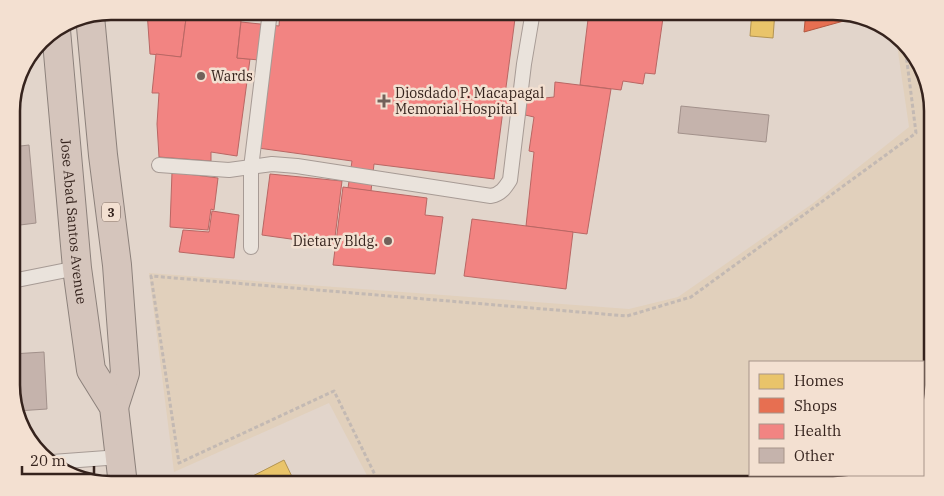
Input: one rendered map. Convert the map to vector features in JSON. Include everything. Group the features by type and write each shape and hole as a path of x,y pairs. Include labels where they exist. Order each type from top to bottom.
{"highway":[{"name":"Jose Abad Santos Avenue","path":"91,23 103,155 117,265 124,373 114,408 122,476"},
{"name":"Jose Abad Santos Avenue","path":"57,38 77,268 91,370 114,408"}],"lane":[{"path":"251,247 251,168 269,20"},
{"path":"159,166 229,170 272,164 298,166 491,196 497,195 510,180 524,64 531,20"},
{"path":"20,279 77,268"},
{"path":"62,461 120,457"}],"path":[{"path":"376,476 334,391 179,463 151,276 626,316 691,297 916,133 907,58"}],"shaded area":[{"path":"897,47 915,71 923,99 924,361 749,361 749,476 367,476 329,403 174,472 149,273 629,309 678,297 812,204 909,127"}],"building: Homes":[{"path":"751,20 774,20 773,38 750,36"},
{"path":"284,460 292,476 253,476"}],"building: Shops":[{"path":"805,20 844,21 804,32"}],"building: Health":[{"path":"148,20 186,20 181,57 150,54"},
{"name":"Wards","path":"186,20 241,20 237,58 250,59 237,156 211,152 211,161 159,157 157,124 159,93 152,93 156,54 181,57"},
{"name":"Diosdado P. Macapagal Memorial Hospital","path":"279,20 515,20 494,179 374,164 371,191 348,188 352,161 258,148 270,61 237,58 241,22 279,26"},
{"path":"588,20 663,20 655,74 645,73 643,84 623,81 621,90 580,85"},
{"path":"555,82 611,89 587,234 526,226 534,152 529,151 534,117 503,110 504,93 525,100 554,97"},
{"path":"172,172 218,178 214,210 211,209 208,230 170,227"},
{"path":"270,174 342,181 334,245 262,235"},
{"name":"Dietary Bldg.","path":"343,187 427,198 425,215 443,217 435,274 333,265"},
{"path":"212,211 239,215 234,258 179,252 183,230 209,232"},
{"path":"472,219 573,232 566,289 464,276"}],"building: Other":[{"path":"681,106 769,115 766,142 678,133"},
{"path":"29,145 36,223 20,225 20,146"},
{"path":"44,352 47,409 24,411 20,385 20,354"}],"place":[{"name":"Wards","path":"201,76"},
{"name":"Diosdado P. Macapagal Memorial Hospital","path":"384,101"},
{"name":"Dietary Bldg.","path":"388,241"}]}
